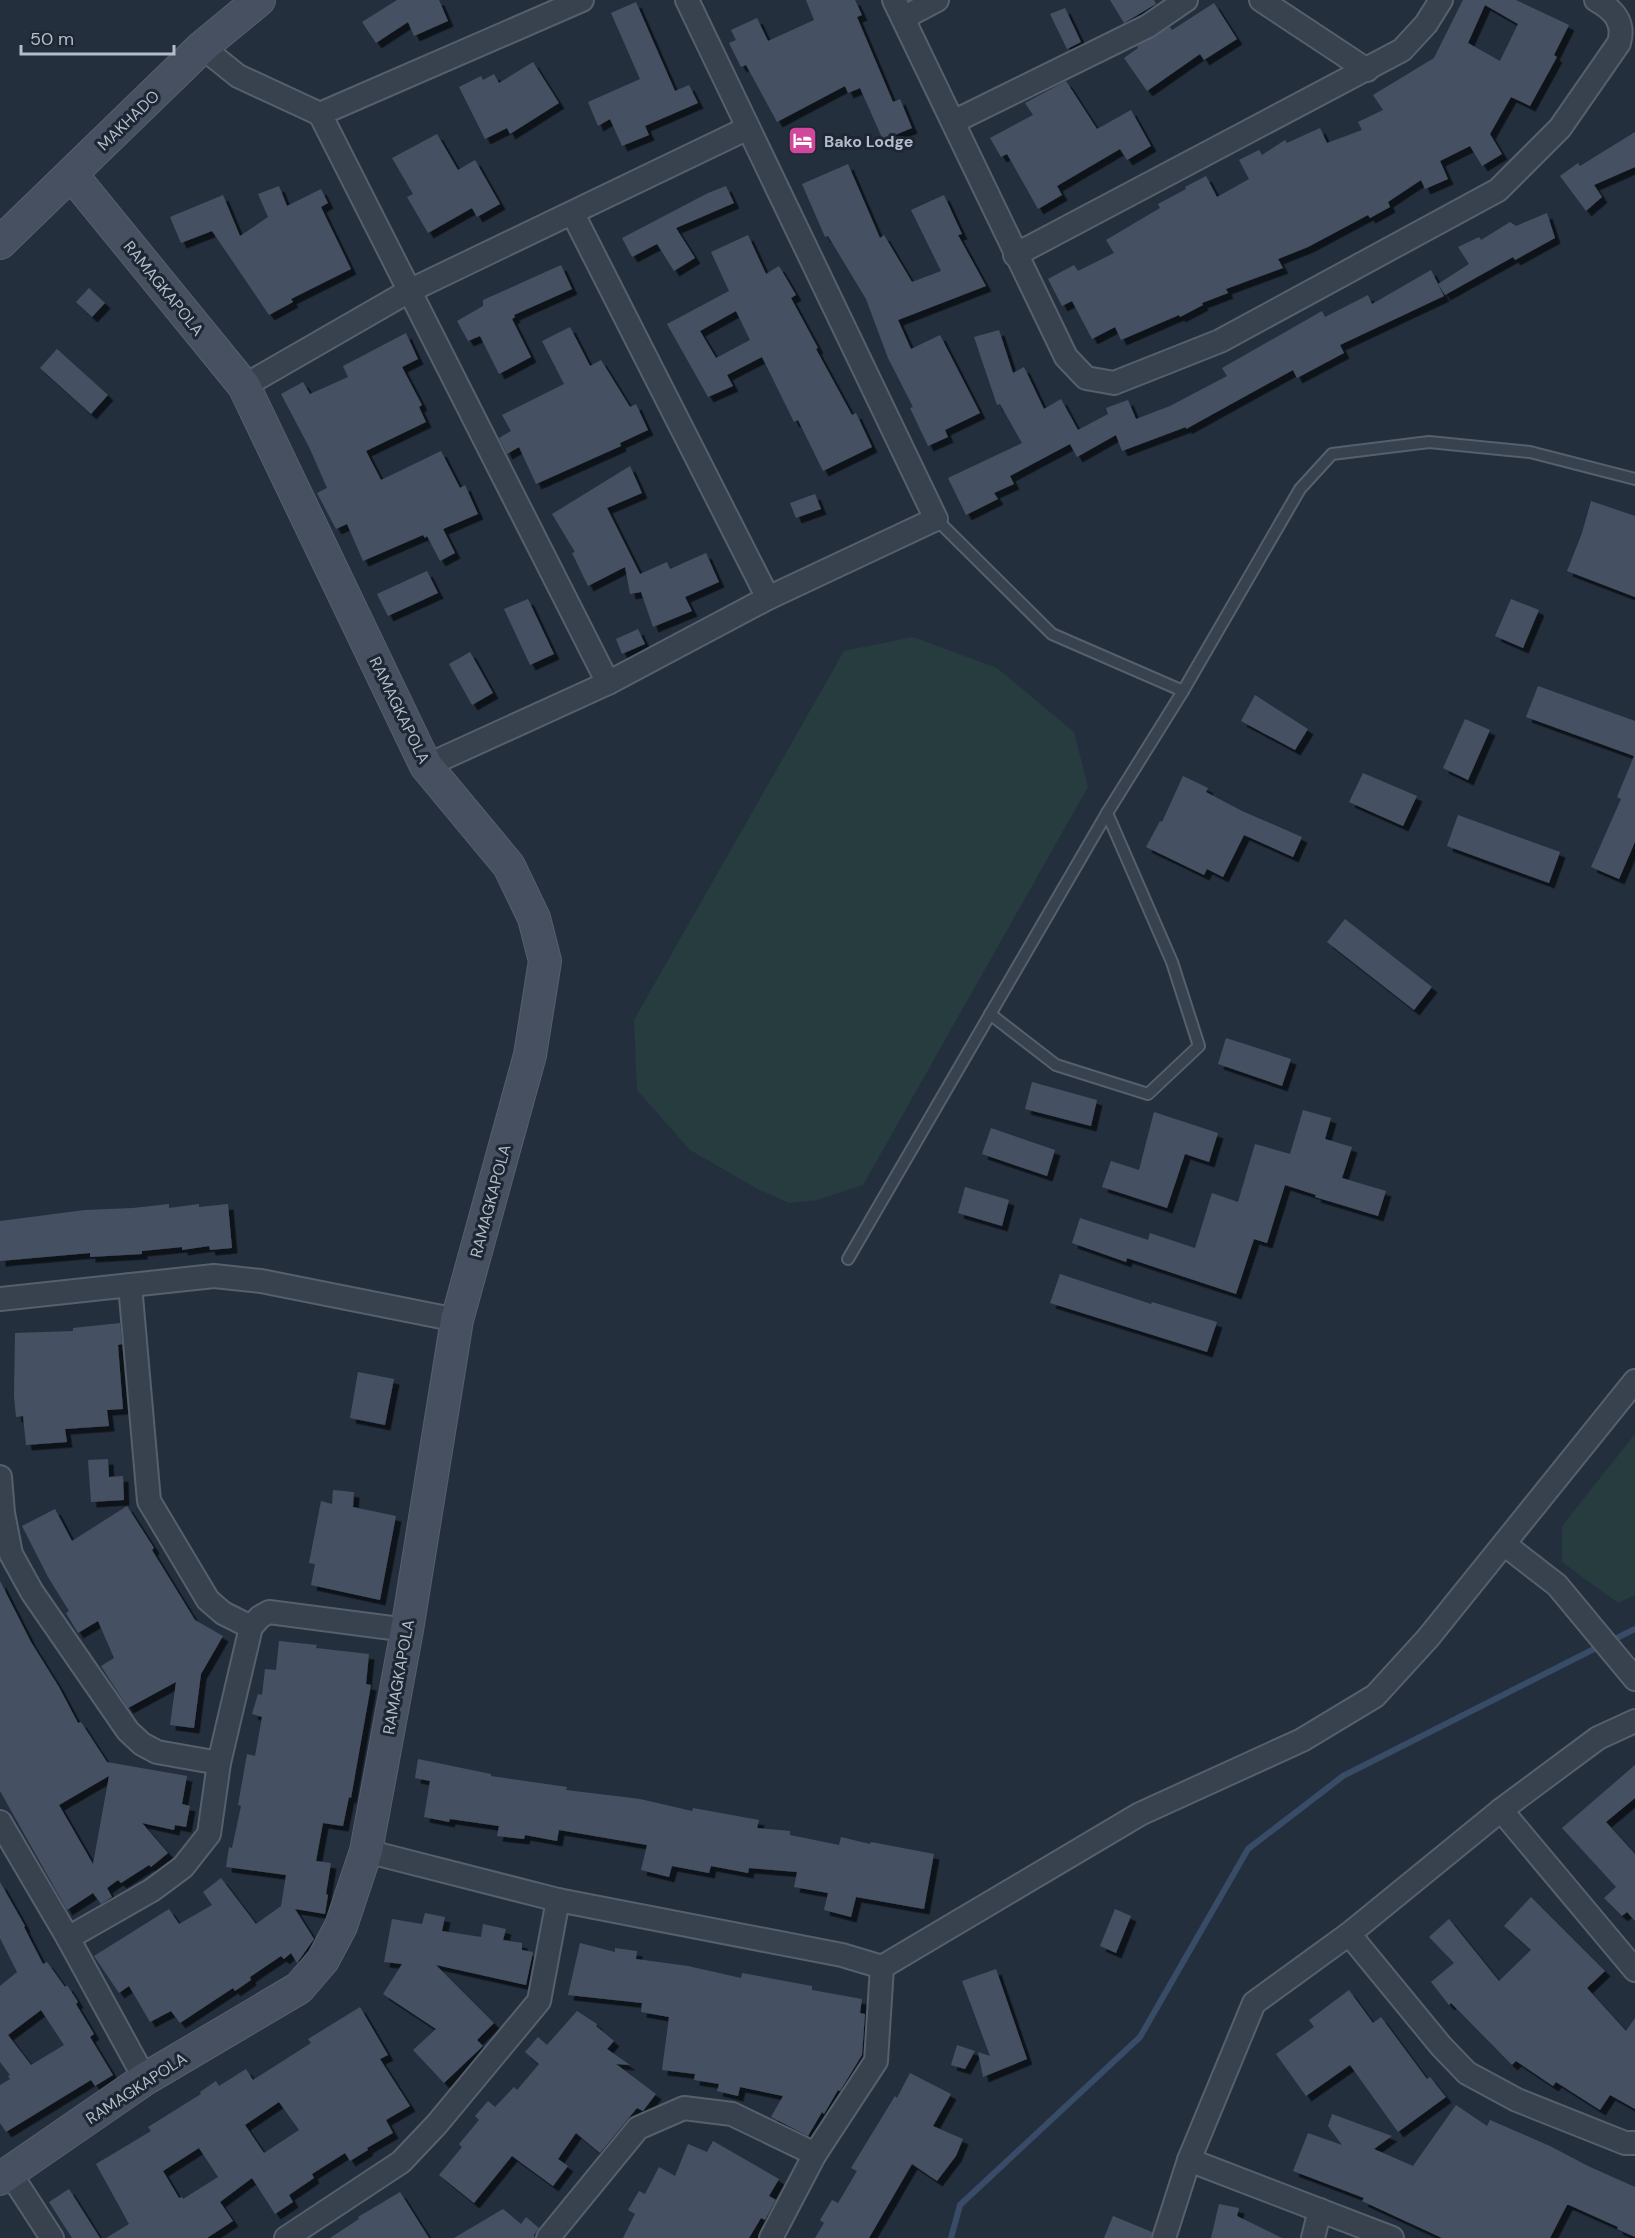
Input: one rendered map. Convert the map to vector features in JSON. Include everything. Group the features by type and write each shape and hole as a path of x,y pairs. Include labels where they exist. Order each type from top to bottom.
{"street":[{"name":"MAKHADO","path":"0,243 202,47 259,0"},
{"path":"320,114 582,0"},
{"path":"426,766 608,683 768,598 936,519 687,0"},
{"path":"937,0 898,9 1066,357 1086,378 1113,383 1220,341 1498,190 1560,128 1619,43 1622,32 1618,17 1596,0"},
{"path":"953,122 1148,26 1186,0"},
{"path":"1261,0 1367,70"},
{"path":"1015,255 1402,50 1426,24 1441,0"},
{"path":"202,47 238,76 320,114 608,683"},
{"path":"244,386 409,291 748,128"},
{"name":"RAMAGKAPOLA","path":"5,2176 145,2079 298,1988 323,1960 342,1926 366,1851 407,1630 457,1320 530,1055 545,961 534,918 509,866 426,766 244,386 72,175"},
{"path":"573,214 768,598"},
{"path":"0,1299 214,1276 261,1281 457,1320"},
{"path":"130,1285 149,1501 208,1600 223,1612 251,1627"},
{"path":"366,1851 558,1900 842,1955 882,1967 1140,1814 1302,1740 1375,1696 1428,1638 1635,1381"},
{"path":"0,1478 3,1513 11,1554 32,1593 128,1731 142,1744 157,1752 219,1762"},
{"path":"1504,1544 1557,1585 1630,1673"},
{"path":"68,1938 152,1890 183,1868 209,1834 219,1762 251,1627 260,1617 269,1612 407,1630"},
{"path":"1164,2238 1189,2160 1254,2003 1349,1934 1501,1810 1598,1738 1635,1721"},
{"path":"1501,1810 1635,1970"},
{"path":"0,1822 68,1938 145,2079"},
{"path":"286,2238 401,2162 437,2124 539,2001 558,1900"},
{"path":"1349,1934 1441,2046 1467,2073 1517,2100 1625,2143 1635,2143"},
{"path":"771,2238 815,2154 876,2061 882,1967"},
{"path":"548,2238 638,2128 684,2108 732,2114 815,2154"},
{"path":"1189,2160 1392,2238"},
{"path":"5,2176 52,2238"},
{"path":"1313,2238 1320,2210"}],"lane":[{"path":"848,1259 1107,813 1183,691 1300,489 1332,454 1429,442 1530,452 1635,479"},
{"path":"936,519 1052,634 1183,691"},
{"path":"990,1014 1056,1065 1148,1094 1199,1046 1172,962 1107,813"}],"green space":[{"path":"913,637 997,668 1074,732 1088,787 863,1185 817,1200 789,1203 756,1188 690,1150 637,1090 634,1020 844,651"},
{"path":"1635,1434 1635,1595 1618,1603 1562,1562 1562,1526"}],"building":[{"path":"397,0 439,0 448,21 414,36 408,22 376,43 362,22"},
{"path":"806,0 855,0 862,15 857,17 893,102 900,99 912,128 883,140 860,88 848,93 845,86 777,122 746,65 741,67 729,43 736,40 731,30 757,18 768,41 814,20"},
{"path":"1110,0 1154,0 1156,4 1124,23"},
{"path":"1463,0 1516,0 1569,25 1554,55 1557,57 1530,106 1511,97 1490,134 1502,154 1482,166 1470,146 1440,161 1448,179 1425,189 1421,180 1388,202 1390,207 1370,218 1368,215 1308,247 1278,259 1283,268 1226,289 1228,293 1202,303 1203,305 1180,317 1179,315 1121,340 1115,327 1092,339 1072,301 1062,306 1048,279 1074,265 1078,271 1114,253 1106,240 1160,208 1158,204 1206,176 1217,197 1249,179 1239,160 1259,150 1262,155 1285,140 1287,143 1320,128 1327,143 1362,130 1358,122 1383,110 1373,95 1434,58","holes":["1485,5 1518,24 1500,61 1468,43"]},
{"path":"636,2 675,91 689,85 698,103 645,126 649,135 622,146 610,119 598,126 588,102 640,79 611,13"},
{"path":"1214,3 1237,39 1204,60 1200,54 1147,91 1124,58 1138,48 1137,46 1170,27 1172,30"},
{"path":"1065,8 1081,42 1067,49 1050,14"},
{"path":"533,62 559,103 510,134 507,128 485,139 459,87 481,76 483,80 494,74 499,83"},
{"path":"1066,81 1097,129 1131,110 1151,146 1127,160 1120,149 1057,186 1062,195 1038,209 1007,154 1001,157 990,138 1033,115 1025,103"},
{"path":"1635,132 1635,167 1594,185 1602,197 1586,211 1560,176 1578,163 1580,166"},
{"path":"437,134 458,170 475,160 500,204 477,217 472,208 428,233 407,197 413,194 392,158"},
{"path":"848,164 880,238 884,235 912,282 941,271 911,210 944,195 962,234 958,235 986,286 898,320 911,349 940,335 980,413 945,430 948,437 928,446 910,408 913,407 888,358 866,299 828,236 825,237 802,184"},
{"path":"279,186 287,206 321,189 328,203 321,207 351,269 291,299 293,302 269,315 212,231 181,243 170,217 223,195 240,236 268,217 258,194"},
{"path":"726,186 734,203 676,228 695,258 674,271 657,244 632,257 622,238"},
{"path":"1547,213 1555,238 1515,260 1513,257 1445,295 1438,284 1469,264 1458,247 1479,237 1481,240 1510,222 1516,226"},
{"path":"748,235 766,274 779,266 796,295 791,298 818,348 816,349 852,415 856,413 872,447 823,471 798,420 794,422 762,357 727,375 733,386 708,397 667,324 729,291 711,252","holes":["736,311 750,340 716,358 700,331"]},
{"path":"561,265 572,289 514,315 512,319 531,357 499,374 480,336 468,341 457,321 483,306 483,300"},
{"path":"1431,270 1444,296 1340,345 1344,353 1297,378 1293,370 1186,429 1186,427 1122,451 1116,435 1077,457 1070,444 1010,476 1014,484 994,493 998,499 966,515 948,478 1022,443 1000,404 997,405 974,337 999,330 1013,373 1024,367 1044,409 1061,399 1078,430 1108,414 1106,408 1128,400 1136,419 1170,406 1227,376 1222,368 1322,311 1325,317 1368,295 1372,304"},
{"path":"89,288 105,303 92,317 76,302"},
{"path":"570,327 590,366 601,360 630,407 636,404 648,430 620,443 621,446 536,484 519,447 507,454 499,438 511,431 502,415 564,384 542,341"},
{"path":"406,333 418,359 402,367 422,405 419,407 426,422 366,451 381,480 441,451 460,488 465,485 478,514 443,529 455,553 440,561 427,536 425,538 423,535 363,561 347,524 336,529 317,493 327,488 310,449 281,394 303,382 310,394 348,377 343,366"},
{"path":"57,349 108,395 91,414 40,368"},
{"path":"630,466 642,493 607,508 640,574 667,562 670,569 706,553 719,582 685,597 692,611 653,627 641,592 630,594 625,567 588,586 572,553 575,552 552,514"},
{"path":"815,494 821,509 796,518 790,503"},
{"path":"1591,501 1635,516 1635,597 1567,571 1582,533"},
{"path":"427,571 438,593 388,616 377,594"},
{"path":"528,599 554,654 530,665 504,609"},
{"path":"1511,599 1539,610 1523,648 1495,636"},
{"path":"638,629 645,644 622,654 616,639"},
{"path":"470,652 493,693 472,705 449,664"},
{"path":"1538,686 1635,721 1635,842 1619,879 1591,867 1621,799 1617,797 1634,756 1526,717"},
{"path":"1255,695 1308,729 1295,750 1241,721"},
{"path":"1465,719 1490,730 1468,780 1443,768"},
{"path":"1363,773 1417,796 1403,826 1349,802"},
{"path":"1183,776 1208,788 1206,792 1242,811 1302,837 1293,857 1244,835 1223,877 1207,869 1204,875 1146,847 1160,821 1162,822"},
{"path":"1458,815 1560,852 1549,883 1447,846"},
{"path":"1345,919 1432,987 1414,1010 1327,942"},
{"path":"1226,1038 1291,1059 1282,1086 1218,1064"},
{"path":"1032,1082 1097,1100 1091,1126 1025,1109"},
{"path":"1303,1110 1331,1118 1325,1139 1352,1147 1342,1178 1386,1191 1378,1216 1315,1197 1316,1195 1285,1185 1267,1243 1254,1239 1236,1294 1127,1258 1126,1262 1072,1243 1080,1218 1148,1240 1150,1233 1195,1248 1212,1193 1238,1202 1255,1144 1290,1154"},
{"path":"1154,1112 1218,1133 1209,1162 1185,1154 1167,1208 1102,1187 1111,1161 1139,1170"},
{"path":"991,1128 1055,1150 1047,1176 982,1154"},
{"path":"965,1187 1009,1200 1002,1226 958,1213"},
{"path":"169,1204 169,1208 199,1204 199,1207 228,1204 232,1248 210,1250 209,1246 182,1250 182,1247 142,1251 142,1254 90,1257 90,1253 0,1261 0,1221 85,1210"},
{"path":"1060,1274 1151,1304 1152,1302 1217,1322 1207,1352 1050,1303"},
{"path":"120,1323 122,1344 118,1345 123,1409 107,1410 109,1426 65,1429 67,1442 26,1445 23,1416 16,1417 15,1333 73,1331 73,1328"},
{"path":"358,1372 394,1379 385,1425 350,1418"},
{"path":"108,1459 109,1477 123,1476 124,1500 91,1502 88,1460"},
{"path":"333,1490 354,1492 353,1507 396,1516 380,1600 311,1585 315,1564 309,1563 321,1501 332,1504"},
{"path":"127,1506 195,1620 223,1636 201,1674 194,1728 170,1725 176,1682 128,1708 101,1666 114,1658 98,1621 78,1633 66,1613 69,1611 48,1577 22,1526 55,1509 72,1541"},
{"path":"0,1581 31,1642 78,1723 81,1722 107,1762 187,1776 182,1804 190,1806 186,1827 175,1825 174,1830 142,1823 168,1853 151,1867 149,1865 121,1883 118,1880 107,1888 112,1897 101,1904 93,1893 67,1910 0,1791","holes":["109,1776 93,1864 59,1805"]},
{"path":"279,1641 369,1654 366,1684 371,1685 351,1798 349,1797 343,1826 323,1823 316,1861 331,1863 325,1914 295,1909 314,1939 297,1963 291,1953 284,1959 281,1956 250,1977 251,1980 235,1991 233,1988 180,2023 171,2011 150,2022 129,1986 119,1993 94,1956 169,1909 179,1924 212,1905 203,1892 221,1878 256,1924 281,1906 286,1875 226,1867 229,1847 232,1848 241,1806 238,1805 247,1754 255,1756 262,1717 252,1714 258,1694 262,1695 265,1669 276,1670"},
{"path":"418,1759 491,1774 491,1776 567,1787 566,1790 640,1799 692,1811 693,1808 759,1820 757,1828 790,1831 790,1835 839,1845 841,1837 934,1854 924,1909 856,1897 851,1917 824,1910 828,1893 794,1887 797,1872 749,1868 748,1873 711,1866 709,1873 672,1866 669,1877 641,1870 647,1845 559,1830 557,1841 525,1835 524,1839 497,1836 499,1826 450,1819 449,1822 424,1817 430,1781 415,1778"},
{"path":"1635,1765 1635,1798 1606,1822 1635,1854 1635,1921 1627,1912 1622,1916 1604,1898 1616,1887 1562,1828"},
{"path":"0,1882 43,1964 47,1962 78,2002 76,2004 94,2034 90,2037 113,2075 95,2086 91,2080 6,2132 0,2123 0,2085 10,2079 8,2076 10,2075 0,2062 0,1986 17,1972 0,1938","holes":["41,2010 64,2045 31,2065 8,2035"]},
{"path":"1531,1897 1605,1971 1587,1988 1626,2031 1635,2018 1635,2109 1610,2095 1600,2110 1556,2082 1553,2086 1516,2061 1512,2065 1451,2003 1449,2005 1431,1982 1454,1963 1429,1937 1449,1919 1499,1981 1531,1950 1504,1926"},
{"path":"1115,1909 1131,1916 1116,1953 1100,1946"},
{"path":"425,1913 445,1917 442,1931 481,1937 483,1924 506,1929 503,1940 522,1943 522,1950 533,1952 526,1985 436,1965 494,2023 477,2040 483,2046 444,2083 413,2050 436,2029 383,1994 402,1964 384,1962 392,1919 422,1924"},
{"path":"580,1943 615,1952 615,1948 637,1951 636,1959 688,1966 741,1978 742,1973 812,1986 812,1990 862,1999 860,2013 865,2014 862,2055 808,2136 771,2117 783,2096 740,2087 738,2096 717,2091 719,2084 694,2080 695,2074 662,2070 669,2017 641,2012 642,2003 568,1995"},
{"path":"996,1969 1027,2059 983,2077 978,2052 990,2056 962,1981"},
{"path":"1349,1990 1373,2023 1381,2017 1427,2079 1430,2077 1446,2097 1398,2132 1350,2065 1306,2096 1276,2054 1314,2027 1309,2020"},
{"path":"360,2007 388,2055 380,2059 410,2106 386,2120 393,2133 350,2161 345,2153 312,2174 314,2178 289,2195 293,2202 275,2214 252,2178 220,2202 233,2221 207,2238 106,2238 129,2224 96,2164 151,2131 148,2127 201,2094 200,2092 216,2081 219,2086 246,2069 253,2080 311,2043 308,2039","holes":["279,2102 299,2130 264,2153 245,2125","199,2148 218,2177 183,2199 179,2198 163,2171"]},
{"path":"577,2011 597,2024 596,2026 614,2041 607,2049 630,2065 616,2064 656,2094 643,2111 637,2108 600,2153 576,2133 558,2159 568,2166 553,2186 512,2156 474,2203 439,2175 462,2147 459,2144 479,2120 475,2116 488,2101 495,2107 514,2087 517,2090 539,2064 525,2052 538,2037 547,2045"},
{"path":"957,2045 975,2051 965,2069 951,2065"},
{"path":"910,2073 951,2094 933,2126 963,2139 956,2156 937,2181 912,2164 869,2238 815,2238 824,2223 820,2220 832,2200 838,2203 857,2171 851,2168 895,2096 897,2098"},
{"path":"1456,2105 1487,2126 1490,2120 1635,2187 1635,2237 1617,2229 1618,2227 1567,2205 1550,2238 1442,2238 1362,2201 1364,2198 1293,2171 1308,2133 1342,2145 1328,2126 1332,2114 1392,2136 1374,2149 1413,2166"},
{"path":"713,2141 779,2179 769,2196 776,2200 765,2220 761,2218 749,2238 623,2238 635,2214 628,2210 639,2191 645,2194 659,2167 675,2176 688,2144 707,2152"},
{"path":"69,2189 100,2238 72,2238 49,2202"},
{"path":"400,2192 429,2238 330,2238 359,2219 358,2217"},
{"path":"1219,2204 1239,2208 1237,2216 1282,2238 1211,2238"},
{"path":"503,2209 521,2224 526,2217 539,2228 534,2235 535,2238 454,2238"},
{"path":"1113,2216 1152,2232 1151,2238 1104,2238"}],"waterway":[{"path":"1609,1642 1635,1629"},
{"path":"951,2238 960,2205 1140,2037 1248,1849 1343,1776 1600,1646"}],"place":[{"name":"Bako Lodge","path":"803,141"}]}
